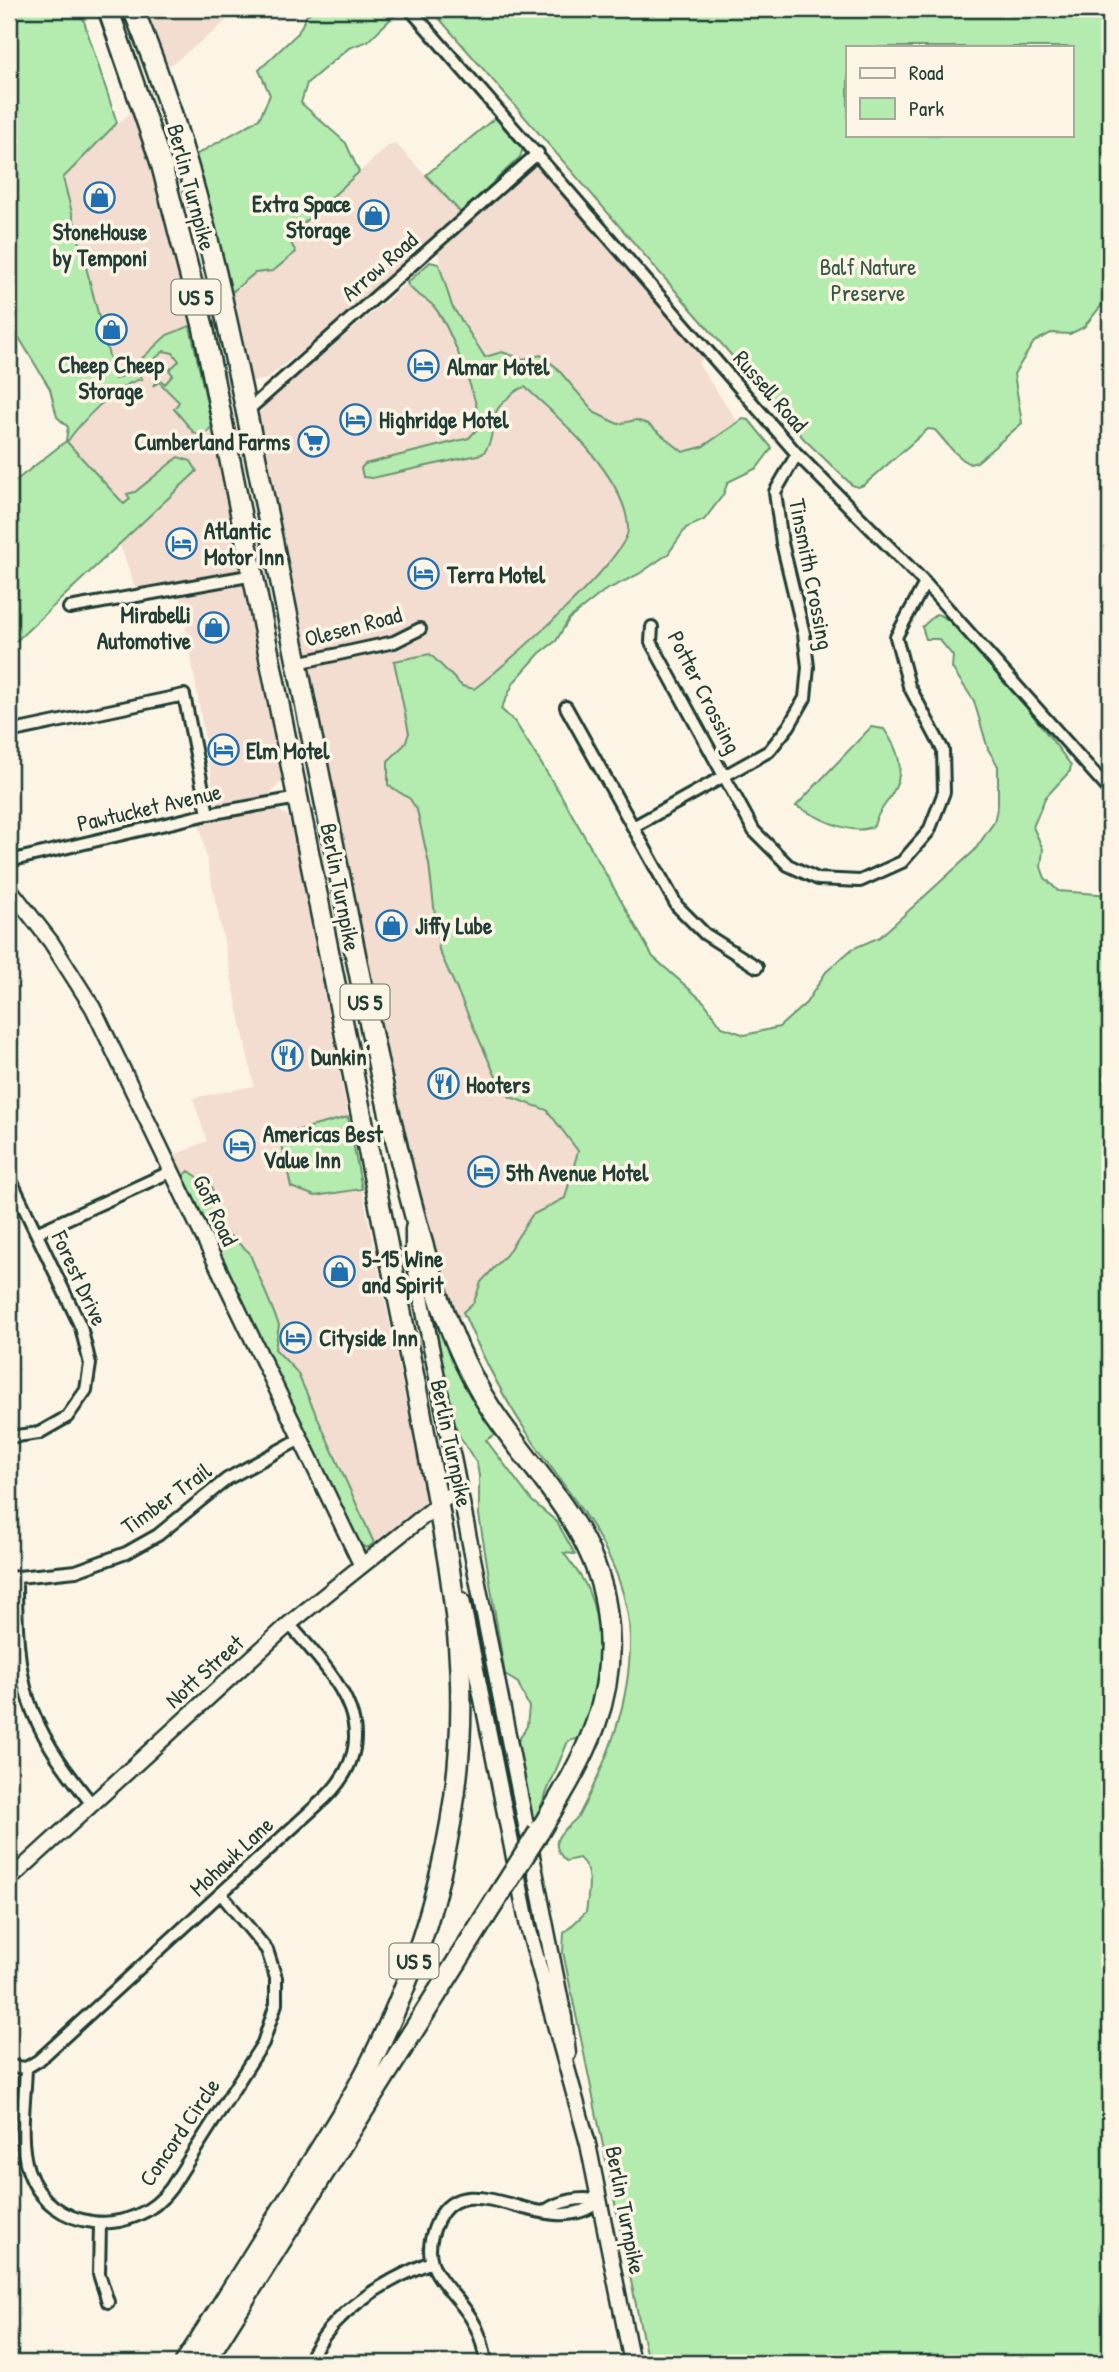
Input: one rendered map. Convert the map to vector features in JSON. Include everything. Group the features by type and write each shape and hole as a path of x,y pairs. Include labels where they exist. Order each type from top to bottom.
{"highway":[{"path":"100,9 141,99"},
{"name":"Berlin Turnpike","path":"108,9 141,99 181,237 225,432 438,1504"},
{"name":"Berlin Turnpike","path":"133,9 169,109 197,201 247,411 379,1069 414,1209"},
{"path":"225,432 247,411"},
{"path":"298,797 323,793"},
{"name":"US 5","path":"204,2363 581,1762 600,1715 608,1681 610,1647 604,1596 595,1563 572,1518 500,1422 466,1366 441,1307 414,1209"},
{"name":"US 5","path":"185,2363 361,2081 399,2001 427,1923 450,1824 460,1713 457,1629 438,1504"}],"main road":[{"name":"Goff Road","path":"9,888 51,942 88,998 361,1564"},
{"name":"Berlin Turnpike","path":"414,1209 413,1256 565,2017 569,2066 632,2363"},
{"name":"Nott Street","path":"9,1880 289,1624 460,1487"},
{"name":"Berlin Turnpike","path":"438,1504 449,1536 530,1937 552,2022 569,2066"}],"street":[{"name":"Russell Road","path":"410,9 797,454 925,583 1110,791"},
{"name":"Arrow Road","path":"247,411 538,153"},
{"name":"Tinsmith Crossing","path":"633,827 769,751 789,726 805,698 808,667 804,634 782,543 775,492 797,454"},
{"path":"69,608 254,575"},
{"name":"Potter Crossing","path":"652,627 651,642 754,831 788,865 818,879 860,881 902,862 929,831 944,792 943,750 909,686 896,637 925,583"},
{"name":"Olesen Road","path":"297,663 394,642 420,629"},
{"path":"9,732 184,695 208,814"},
{"path":"566,708 677,906 705,934 757,967"},
{"name":"Pawtucket Avenue","path":"9,861 208,814 298,797"},
{"path":"36,1233 172,1171"},
{"name":"Forest Drive","path":"9,1176 81,1327 89,1350 90,1372 81,1399 61,1422 35,1434 9,1437"},
{"name":"Timber Trail","path":"12,1578 76,1571 127,1553 158,1535 227,1479 300,1439"},
{"path":"12,1578 17,1653 27,1699 53,1753 92,1804"},
{"name":"Mohawk Lane","path":"26,2068 39,2060 331,1792 351,1757 354,1723 345,1694 333,1674 289,1624"},
{"name":"Concord Circle","path":"26,2068 24,2150 32,2181 57,2209 79,2220 100,2224 139,2216 165,2196 271,2026 277,1992 273,1965 257,1934 221,1894"},
{"path":"9,2066 26,2068"},
{"path":"486,2363 475,2325 439,2280 431,2262 435,2226 442,2212 456,2201 479,2196 524,2210 545,2211 556,2215 590,2208 599,2201"},
{"path":"100,2224 99,2274 108,2302"},
{"path":"308,2363 324,2335 353,2306 390,2281 431,2262"}],"shaded area":[{"path":"141,9 238,9 216,30 164,70"},
{"path":"133,110 168,232 191,327 282,781 268,796 217,809 178,582 136,590 120,545 133,514 66,441 68,426 62,418 116,382 62,178"},
{"path":"396,144 461,213 348,314 265,380 253,381 247,372 228,290 238,290 255,273 273,271 296,252 288,238 388,146"},
{"path":"531,167 544,168 705,355 698,364 738,422 729,431 702,447 683,452 648,424 636,420 618,424 595,413 556,367 541,355 523,359 502,352 488,358 480,353 448,298 438,251"},
{"path":"407,283 412,291 434,305 451,332 452,344 470,386 479,427 469,439 374,462 372,478 482,454 496,425 496,412 519,388 525,387 583,445 607,474 620,497 628,527 619,550 600,574 524,647 474,689 462,686 441,667 433,655 406,657 395,677 409,733 405,744 391,755 388,785 410,799 417,810 429,864 439,950 502,1088 511,1097 547,1110 578,1151 565,1198 543,1208 525,1225 520,1236 478,1288 474,1302 463,1312 465,1316 456,1321 443,1289 384,1062 256,419 265,404"},
{"path":"275,808 288,816 298,858 367,1215 426,1497 423,1504 374,1543 297,1372 275,1349 279,1325 249,1252 223,1230 211,1186 189,1171 183,1176 172,1156 207,1141 193,1098 254,1086 199,822"}],"green space":[{"path":"9,9 80,9 117,123 63,178 115,379 123,376 167,335 190,326 212,426 204,436 194,433 174,409 179,402 159,382 153,386 158,378 165,384 173,375 169,370 179,361 173,353 164,351 138,373 142,379 121,388 81,424 67,442 124,504 130,499 127,494 135,492 178,457 191,461 197,471 9,648 9,486 66,441 68,427 57,417 50,389 9,321"},
{"path":"315,9 395,9 398,12 368,41 349,48 307,83 301,103 346,143 359,172 288,238 296,252 273,271 255,273 232,292 228,290 194,156 259,119 270,95 259,70 298,33 307,15"},
{"name":"Balf Nature Preserve","path":"431,9 1110,9 1110,295 1084,327 1070,334 1051,333 1034,342 1014,374 1022,423 977,462 970,464 965,461 935,430 928,429 864,485 852,485 804,439"},
{"path":"496,117 523,148 520,157 461,213 426,175"},
{"path":"430,262 439,264 452,306 485,357 502,352 523,359 541,355 556,367 595,413 618,424 636,420 648,424 683,452 702,447 743,419 749,420 772,448 757,468 728,482 723,495 704,520 686,528 668,554 639,574 604,591 569,619 556,641 540,653 514,682 501,709 515,722 561,795 653,957 704,1002 722,1027 745,1035 779,1027 806,1003 826,972 852,949 880,937 974,851 994,822 998,804 998,766 988,749 974,701 952,668 953,656 939,639 926,639 922,627 936,614 948,620 984,656 1071,765 1070,771 1045,798 1033,827 1043,849 1041,867 1045,878 1058,891 1110,895 1110,2363 648,2363 563,1952 564,1933 586,1912 589,1891 587,1869 579,1858 566,1861 557,1847 560,1835 579,1815 616,1730 627,1684 630,1638 627,1609 609,1556 580,1507 511,1407 463,1312 474,1302 481,1282 506,1255 532,1215 565,1198 578,1151 547,1110 510,1097 496,1077 439,950 429,864 417,810 410,799 388,785 388,761 405,744 409,733 394,661 430,654 462,686 474,689 562,612 609,563 623,542 628,528 616,489 604,470 573,432 525,387 513,393 496,412 489,445 482,454 372,478 363,477 361,468 365,464 469,438 479,427 470,384 441,317 428,301 413,291 407,283"},
{"path":"871,727 884,729 893,744 900,767 897,784 877,816 874,826 865,829 845,828 796,806"},
{"path":"348,1117 362,1189 315,1196 291,1187 280,1135"},
{"path":"189,1171 211,1186 223,1230 249,1252 279,1325 275,1349 297,1372 374,1543 367,1548 356,1543 183,1176"},
{"path":"423,1274 483,1414 496,1434 486,1440 532,1501 557,1522 575,1554 564,1553 586,1585 598,1627 596,1683 587,1720 581,1738 568,1741 531,1830 517,1743 527,1726 529,1707 518,1683 505,1675 479,1515 477,1464 452,1424"}],"waterway":[{"path":"972,12 985,9"}],"place":[{"name":"StoneHouse by Temponi","path":"100,197"},
{"name":"Extra Space Storage","path":"374,216"},
{"name":"Cheep Cheep Storage","path":"111,330"},
{"name":"Almar Motel","path":"424,366"},
{"name":"Highridge Motel","path":"356,419"},
{"name":"Cumberland Farms","path":"313,441"},
{"name":"Atlantic Motor Inn","path":"181,543"},
{"name":"Terra Motel","path":"424,574"},
{"name":"Mirabelli Automotive","path":"214,627"},
{"name":"Elm Motel","path":"223,750"},
{"name":"Jiffy Lube","path":"392,925"},
{"name":"Dunkin'","path":"288,1056"},
{"name":"Hooters","path":"443,1084"},
{"name":"Americas Best Value Inn","path":"240,1146"},
{"name":"5th Avenue Motel","path":"483,1172"},
{"name":"5-15 Wine and Spirit","path":"339,1271"},
{"name":"Cityside Inn","path":"296,1337"}]}
